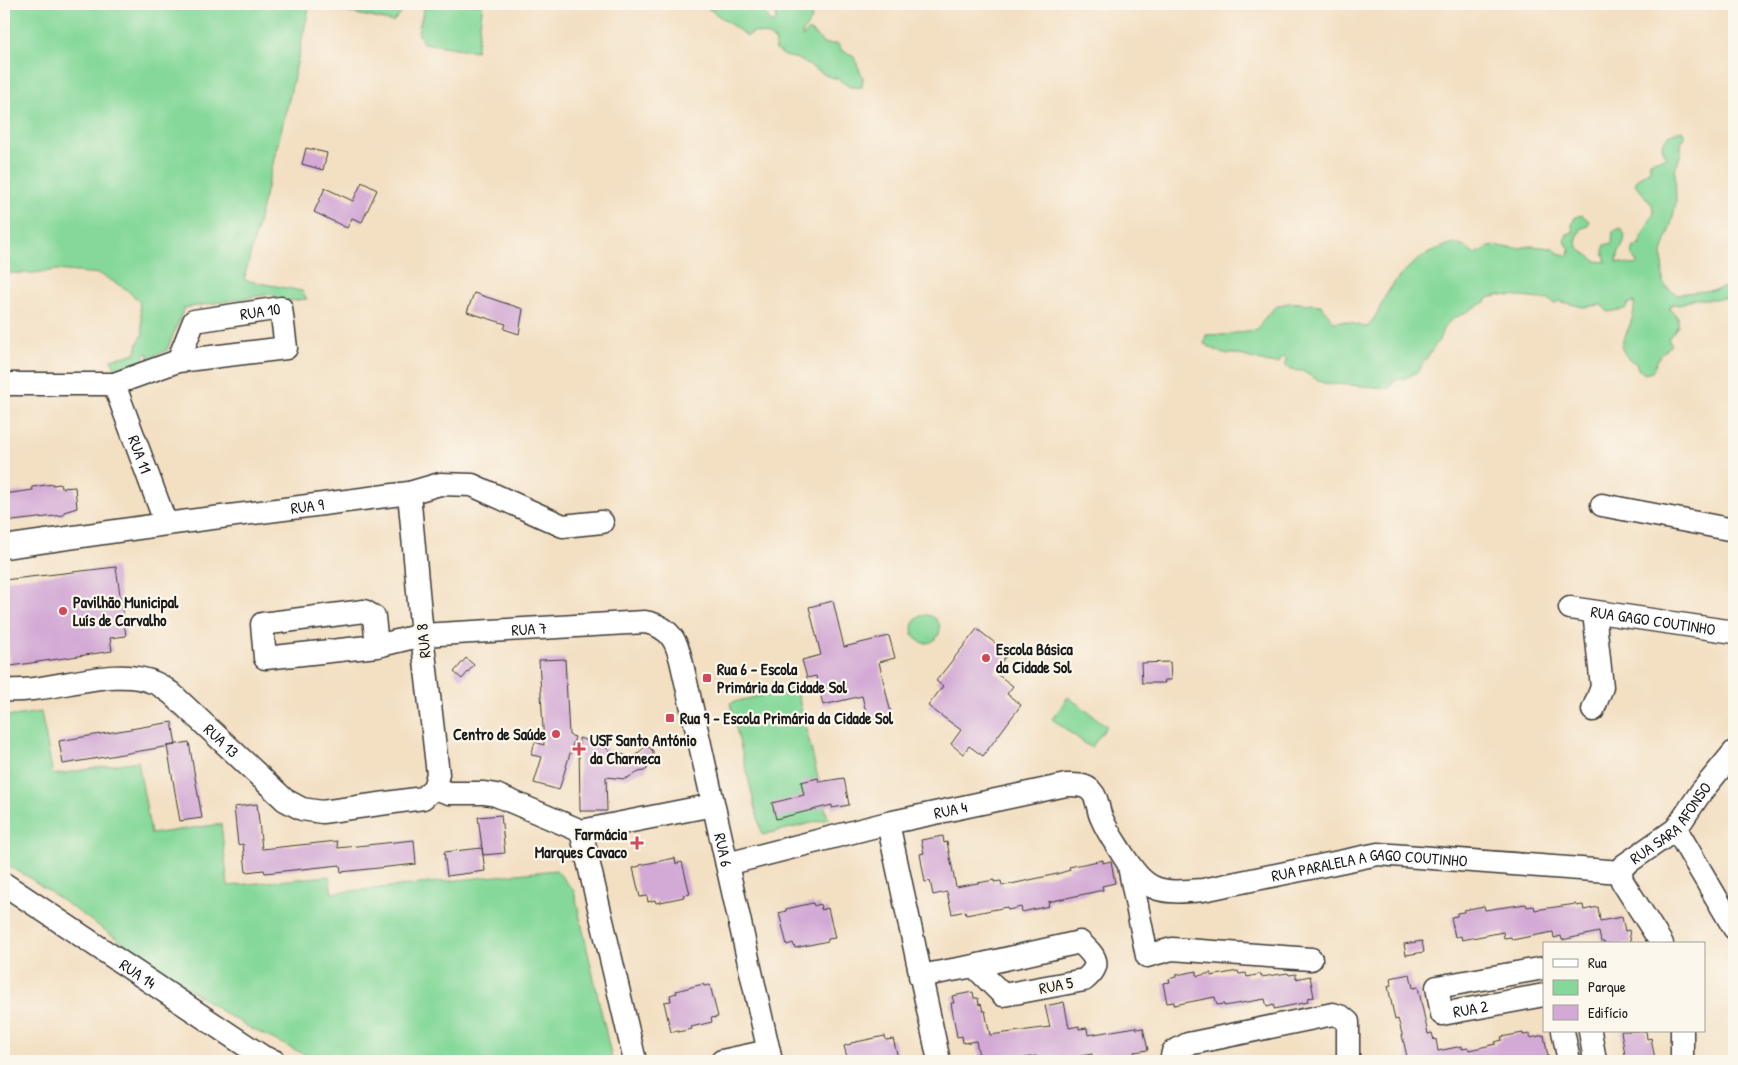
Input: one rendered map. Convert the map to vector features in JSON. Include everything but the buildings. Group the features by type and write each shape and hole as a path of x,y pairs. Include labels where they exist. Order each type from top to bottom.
{"street":[{"path":"4,384 114,384 178,361"},
{"name":"RUA 11","path":"114,384 166,524"},
{"name":"RUA 9","path":"4,547 409,493 440,484 472,485 563,526 602,522"},
{"name":"RUA 8","path":"409,493 422,635 438,774 434,788"},
{"path":"1602,505 1734,530"},
{"name":"RUA GAGO COUTINHO","path":"1570,608 1734,632"},
{"name":"RUA 7","path":"377,646 374,617 364,611 262,624 265,658 377,646 422,635 646,622 660,626 670,633 675,640"},
{"path":"1593,710 1602,687 1594,612"},
{"name":"RUA 6","path":"675,640 770,1056"},
{"name":"RUA 13","path":"4,690 20,692 119,676 141,678 156,683 171,693 284,800 302,809 322,812 423,798 434,788"},
{"name":"RUA SARA AFONSO","path":"1661,942 1622,881 1621,872 1626,863 1676,828 1701,792 1734,752"},
{"name":"RUA 4","path":"727,864 888,822 1066,785 1080,786 1090,790 1098,801 1100,816 1108,834 1129,866"},
{"path":"434,788 449,793 496,795 581,831 713,805"},
{"path":"888,822 939,1061"},
{"path":"1676,828 1734,928"},
{"path":"581,831 635,1061"},
{"name":"RUA PARALELA A GAGO COUTINHO","path":"1129,866 1139,879 1149,886 1180,892 1203,890 1378,854 1621,872"},
{"path":"1129,866 1147,956 1172,949 1311,958"},
{"name":"RUA 14","path":"4,884 263,1057 274,1061"},
{"path":"920,976 974,966"},
{"name":"RUA 2","path":"1543,968 1437,987 1442,1014 1543,995"},
{"path":"1170,1061 1173,1052 1188,1044 1333,1014 1342,1017 1348,1022 1348,1061"},
{"path":"1563,1032 1569,1061"},
{"path":"1590,1032 1595,1061"},
{"path":"1682,1032 1682,1061"},
{"path":"722,1061 770,1056"}],"green space":[{"path":"4,4 310,4 289,99 244,280 302,291 307,299 282,302 271,294 184,308 167,350 149,358 148,353 145,354 144,360 119,370 115,368 111,359 136,352 143,334 139,301 126,289 100,274 56,270 34,273 4,273"},
{"path":"311,4 406,4 393,22"},
{"path":"425,4 483,4 476,51 423,43 418,32"},
{"path":"702,4 760,4 771,23 776,21 776,11 779,4 810,4 812,19 804,30 803,37 809,30 823,44 838,44 842,51 853,55 863,78 862,87 850,87 798,59 785,56 775,49 776,41 767,35 754,32 747,36"},
{"path":"1682,130 1685,135 1675,170 1676,202 1662,253 1663,282 1668,289 1677,294 1714,290 1734,285 1734,297 1692,299 1680,305 1672,304 1669,309 1678,317 1678,326 1668,339 1672,344 1660,355 1652,372 1645,374 1638,369 1636,363 1623,352 1621,346 1632,319 1634,302 1629,303 1625,309 1608,312 1602,305 1583,307 1558,301 1555,304 1549,300 1500,295 1489,298 1451,320 1443,329 1439,340 1417,372 1403,379 1394,380 1390,388 1323,383 1302,371 1290,370 1285,365 1286,359 1284,356 1278,364 1269,363 1236,354 1223,354 1204,344 1206,335 1223,335 1257,330 1270,312 1283,304 1291,303 1321,305 1334,322 1344,321 1367,327 1375,317 1390,289 1402,274 1417,261 1433,251 1447,245 1456,244 1463,245 1473,254 1493,246 1516,248 1533,246 1554,248 1558,253 1569,256 1570,249 1564,241 1567,234 1573,232 1572,225 1575,217 1582,215 1589,221 1588,226 1580,229 1576,241 1579,249 1596,261 1606,262 1603,251 1605,245 1612,243 1613,231 1621,228 1625,236 1617,262 1631,265 1638,264 1632,255 1634,246 1641,245 1641,237 1654,213 1652,205 1635,184 1638,178 1650,170 1650,162 1666,157 1662,146 1668,135"},
{"path":"926,615 936,619 940,629 936,639 926,643 916,639 912,629 916,619"},
{"path":"796,687 828,819 762,835 730,703"},
{"path":"1068,697 1107,726 1091,748 1052,719"},
{"path":"41,712 53,775 138,761 151,834 221,824 228,886 329,876 332,893 556,870 574,891 611,1061 322,1061 250,1028 221,1011 27,876 4,864 4,715 14,716"}],"place":[{"name":"Pavilhão Municipal Luís de Carvalho","path":"63,611"},
{"name":"Escola Básica da Cidade Sol","path":"986,658"},
{"name":"Rua 6 - Escola Primária da Cidade Sol","path":"707,678"},
{"name":"Rua 9 - Escola Primária da Cidade Sol","path":"670,718"},
{"name":"Centro de Saúde","path":"556,734"},
{"name":"USF Santo António da Charneca","path":"579,749"},
{"name":"Farmácia Marques Cavaco","path":"637,843"}]}
